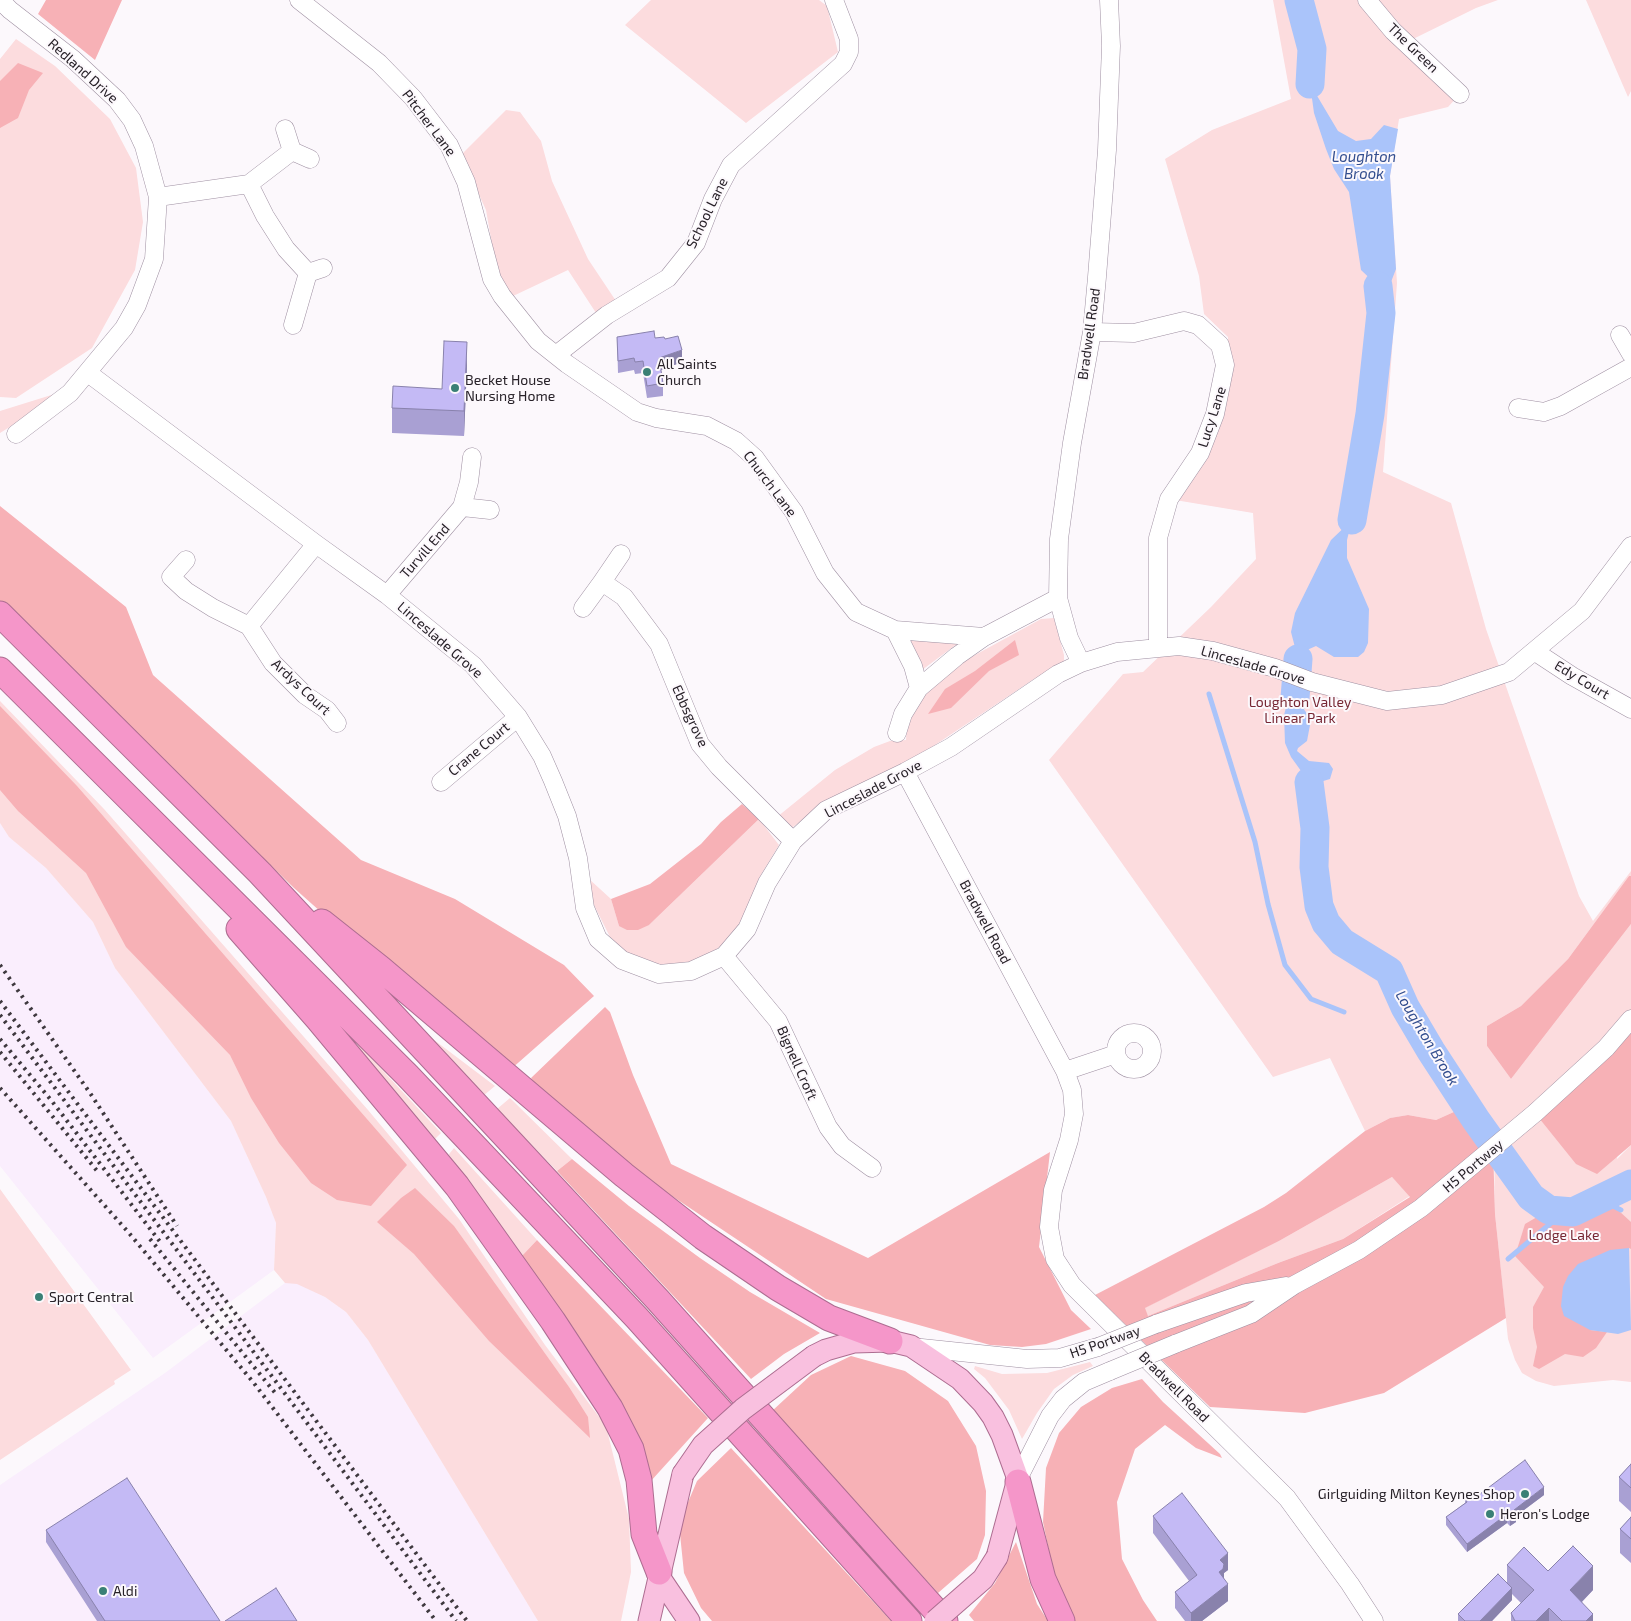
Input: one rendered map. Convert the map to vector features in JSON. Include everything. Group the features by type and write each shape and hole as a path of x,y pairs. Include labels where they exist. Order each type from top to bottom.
{"highway":[{"path":"0,614 260,873 651,1292 945,1621"},
{"path":"0,670 407,1075 637,1318 909,1621"},
{"path":"89,760 318,1019 451,1178 553,1321 610,1408 630,1449 639,1480 644,1534 659,1574"},
{"path":"260,873 380,968 624,1175 703,1237 778,1288 829,1318 901,1344"},
{"path":"1018,1481 1043,1579 1062,1621"}],"main road":[{"path":"649,1621 682,1474 703,1445 743,1409 814,1356 826,1350 854,1342 901,1344 960,1379 993,1417 1002,1435 1018,1481 997,1557 983,1579 935,1621"},
{"path":"659,1574 689,1621"}],"street":[{"name":"Pitcher Lane","path":"299,0 379,64 413,98 449,145 466,182 492,279 502,296 538,341 556,355"},
{"name":"School Lane","path":"556,355 607,315 668,278 696,243 713,199 731,165 843,64 849,52 849,39 834,0"},
{"name":"Bradwell Road","path":"1081,663 1069,638 1058,598 1059,539 1072,443 1092,332 1107,150 1111,46 1109,0"},
{"name":"The Green","path":"1367,0 1393,31 1460,94"},
{"name":"Redland Drive","path":"3,10 73,59 117,100 132,120 144,146 158,197 154,259 137,305 124,328 70,393 16,434"},
{"path":"285,129 292,151 310,159"},
{"path":"158,197 249,184 292,151"},
{"path":"249,184 265,216 286,249 316,271 293,325"},
{"name":"Lucy Lane","path":"1092,332 1134,333 1184,321 1198,325 1220,345 1225,365 1215,414 1200,453 1169,499 1158,538 1158,646"},
{"path":"1620,335 1631,354"},
{"name":"Church Lane","path":"556,355 637,412 656,418 707,426 736,441 755,458 794,512 825,573 856,612 895,630 984,637"},
{"path":"1518,408 1544,412 1561,406 1631,367"},
{"name":"Linceslade Grove","path":"88,373 387,595 473,665 518,717 542,756 567,816 578,858 585,908 598,939 622,960 660,974 691,971 724,956 747,929 767,883 793,842 826,810 905,772 951,747 1058,674 1081,663 1117,652 1158,646 1179,646 1213,651 1275,668 1333,688 1387,701 1442,695 1509,672 1582,611 1631,546"},
{"name":"Turvill End","path":"387,595 462,507 469,482 472,457"},
{"path":"462,507 490,510"},
{"path":"186,560 171,577 186,591 212,608 249,626 316,544"},
{"path":"583,608 621,554"},
{"name":"Ebbsgrove","path":"602,582 624,597 660,644 700,744 793,842"},
{"path":"897,733 903,714 919,688 957,656 984,637 1058,598"},
{"name":"Ardys Court","path":"249,626 273,663 306,695 327,710 337,723"},
{"path":"895,630 914,666 919,688"},
{"name":"Edy Court","path":"1534,651 1572,676 1631,708"},
{"name":"Crane Court","path":"441,782 518,717"},
{"name":"Bradwell Road","path":"905,772 1065,1071 1072,1090 1074,1114 1069,1140 1054,1190 1049,1227 1055,1259 1072,1285 1287,1498 1350,1584 1374,1621"},
{"name":"Bignell Croft","path":"724,956 778,1021 828,1127 842,1146 872,1168"},
{"name":"H5 Portway","path":"1018,1481 1050,1416 1063,1400 1084,1382 1251,1314 1294,1285 1359,1250 1421,1208 1468,1171 1606,1048 1631,1019"},
{"path":"1065,1071 1116,1054"},
{"name":"H5 Portway","path":"901,1344 1027,1359 1060,1358 1098,1347 1156,1324 1246,1293 1294,1285"}],"shaded area":[{"path":"0,823 9,837 46,868 93,922 115,968 231,1121 276,1223 274,1270 153,1358 0,1166"},
{"path":"285,1283 297,1283 325,1297 346,1312 368,1340 538,1621 0,1621 0,1485 165,1373"}],"green space":[{"path":"46,0 122,0 95,60 38,14"},
{"path":"651,0 819,0 827,6 838,52 746,123 625,25"},
{"name":"Loughton Valley Linear Park","path":"1273,0 1498,0 1476,8 1407,42 1460,94 1448,107 1399,119 1390,176 1397,283 1383,472 1451,503 1486,629 1579,896 1593,921 1631,871 1631,876 1629,876 1568,959 1521,1006 1487,1026 1487,1046 1511,1079 1631,924 1631,1019 1617,1159 1631,1145 1631,1382 1613,1380 1554,1386 1536,1381 1522,1373 1515,1360 1508,1339 1495,1214 1494,1140 1476,1120 1464,1102 1456,1111 1436,1120 1408,1115 1390,1118 1365,1131 1330,1058 1273,1077 1049,760 1123,674 1143,672 1211,607 1256,559 1253,513 1169,499 1200,453 1228,361 1228,337 1204,314 1199,276 1165,159 1212,130 1291,99"},
{"path":"1586,0 1631,0 1631,91 1628,97"},
{"path":"16,39 55,66 110,119 136,168 143,222 135,270 92,348 16,398 0,397 0,59"},
{"path":"18,63 43,73 29,90 18,118 0,128 0,81"},
{"path":"506,110 520,112 541,141 552,181 588,259 618,304 598,316 568,270 511,297 496,267 486,210 461,155"},
{"path":"61,392 55,399 0,433 0,411"},
{"path":"0,506 126,607 153,675 361,860 455,899 564,965 594,996 510,1070 385,969 294,888 0,601"},
{"path":"1054,618 1064,655 1064,662 1034,679 914,759 807,817 790,829 777,817 835,770 874,747 890,741 906,740 907,721 924,691 964,661 1041,619"},
{"path":"909,637 961,641 922,670"},
{"path":"1015,640 1019,655 989,671 951,708 928,714 945,689 975,671"},
{"path":"0,701 104,809 368,1110 459,1219 545,1345 606,1426 629,1519 631,1572 621,1621 538,1621 368,1340 346,1312 325,1297 297,1284 285,1283 274,1270 276,1223 231,1121 115,968 93,922 46,868 9,837 0,823"},
{"path":"0,706 77,786 407,1165 371,1206 337,1200 311,1183 279,1143 251,1098 230,1055 126,947 86,873 18,811 0,790"},
{"path":"742,804 759,819 649,925 638,930 627,930 619,926 611,899 650,884 701,844 721,822"},
{"path":"759,819 779,845 759,878 744,917 727,941 713,952 692,962 659,966 639,961 623,950 610,937 589,895 588,878 611,899 619,926 649,925"},
{"path":"1629,876 1631,876 1631,924 1511,1079 1487,1046 1487,1026 1521,1006 1568,959"},
{"path":"605,1007 610,1012 633,1075 671,1164 868,1258 1050,1152 1039,1247 1071,1310 1091,1329 1046,1344 1022,1347 990,1345 826,1299 645,1178 536,1086 531,1078"},
{"path":"1631,1019 1631,1145 1597,1174 1576,1164 1535,1113"},
{"path":"409,1021 495,1086 483,1096"},
{"path":"359,1045 441,1133 431,1143 353,1051"},
{"path":"510,1098 572,1159 557,1171 497,1109"},
{"path":"1464,1102 1493,1146 1495,1214 1506,1318 1384,1393 1305,1413 1210,1407 1095,1295 1264,1207 1286,1193 1365,1131 1390,1118 1408,1115 1436,1120 1456,1111","holes":["1392,1177 1410,1197 1343,1239 1278,1263 1148,1316 1145,1308 1279,1241"]},
{"path":"454,1148 537,1240 520,1258 445,1159"},
{"path":"572,1159 629,1206 700,1258 750,1292 820,1333 784,1354 751,1379 557,1171"},
{"path":"1392,1177 1410,1196 1343,1239 1278,1263 1148,1316 1144,1308 1279,1241"},
{"path":"415,1188 454,1226 569,1387 588,1417 590,1438 489,1341 414,1254 377,1222 401,1198"},
{"name":"Sport Central","path":"0,1189 131,1370 114,1381 115,1384 0,1460"},
{"path":"1590,1204 1611,1205 1623,1209 1619,1211 1631,1222 1631,1249 1629,1248 1590,1330 1607,1332 1596,1348 1583,1357 1565,1354 1539,1369 1533,1366 1537,1347 1533,1328 1533,1307 1544,1287 1515,1256 1525,1224 1549,1210 1573,1212"},
{"path":"537,1240 708,1418 650,1482 520,1258"},
{"path":"851,1356 905,1371 948,1401 976,1446 986,1491 985,1535 977,1559 938,1593 772,1411 811,1375"},
{"path":"1090,1362 1093,1366 1073,1375 1054,1389 1022,1439 1009,1410 985,1378 974,1369 975,1366 1002,1374 1047,1373"},
{"path":"1142,1379 1163,1402 1220,1454 1222,1458 1196,1448 1165,1425 1135,1449 1117,1502 1122,1559 1143,1600 1157,1621 1075,1621 1055,1580 1043,1522 1046,1468 1059,1433 1081,1407 1112,1388"},
{"path":"731,1448 891,1621 712,1621 701,1608 684,1573 680,1534 686,1507 697,1481"},
{"path":"1016,1542 1037,1604 1048,1621 974,1621 969,1615 995,1583"}],"water":[{"name":"Loughton Brook","path":"1310,84 1338,131 1356,141 1371,139 1384,125 1398,129 1390,176 1396,269 1391,282 1378,286 1361,270 1349,192 1334,169 1326,149 1314,113"},
{"path":"1352,520 1347,540 1347,558 1369,609 1368,643 1364,652 1358,657 1334,657 1316,646 1307,650 1304,659 1298,659 1291,632 1295,613 1331,540"},
{"path":"1295,698 1309,716 1310,725 1307,741 1297,751 1309,761 1329,763 1333,769 1330,779 1320,782 1309,782 1291,757 1285,743 1284,715 1287,704"},
{"name":"Lodge Lake","path":"1629,1248 1631,1330 1618,1334 1590,1330 1564,1316 1561,1306 1563,1287 1568,1276 1578,1264 1610,1250"}],"building":[{"path":"654,331 655,338 664,337 665,339 678,336 682,350 659,358 663,383 647,386 643,361 635,362 634,358 618,361 617,337"},
{"path":"444,341 467,342 464,411 392,408 393,386 442,389"},
{"name":"Heron's Lodge","path":"1525,1460 1544,1487 1514,1510 1516,1514 1510,1518 1507,1514 1467,1544 1446,1517 1467,1502 1465,1498 1472,1492 1476,1497"},
{"path":"1631,1464 1631,1488 1619,1477"},
{"path":"127,1478 220,1621 105,1621 46,1530"},
{"path":"1182,1493 1228,1553 1220,1560 1224,1564 1223,1569 1219,1572 1228,1584 1191,1613 1175,1592 1197,1575 1153,1516"},
{"path":"1631,1517 1631,1539 1620,1529"},
{"path":"1573,1546 1593,1566 1570,1590 1593,1614 1586,1621 1562,1621 1549,1608 1536,1621 1515,1621 1511,1613 1534,1590 1507,1565 1524,1547 1548,1571"},
{"path":"1498,1574 1512,1588 1480,1621 1465,1621 1458,1614"},
{"path":"276,1588 297,1621 225,1621"}],"waterway":[{"name":"Loughton Brook","path":"1299,0 1312,49 1310,84"},
{"name":"Loughton Brook","path":"1352,520 1370,414 1381,313 1378,286"},
{"name":"Loughton Brook","path":"1295,698 1298,659"},
{"path":"1209,694 1255,842 1268,904 1285,965 1311,999 1344,1012"},
{"name":"Loughton Brook","path":"1309,782 1315,828 1314,867 1319,906 1326,923 1342,942 1389,971 1405,1007 1431,1051 1476,1120 1531,1197 1549,1210 1573,1212 1631,1184"},
{"path":"1590,1204 1611,1205 1621,1210"},
{"path":"1508,1259 1563,1213"}],"railway":[{"path":"0,965 90,1093 177,1226"},
{"path":"0,1001 467,1621"},
{"path":"0,1015 456,1621"},
{"path":"0,1039 51,1100 161,1243"},
{"path":"0,1052 98,1172"},
{"path":"0,1088 129,1233 253,1382 436,1621"},
{"path":"150,1239 276,1394"}],"place":[{"name":"All Saints Church","path":"647,372"},
{"name":"Becket House Nursing Home","path":"455,388"},
{"name":"Sport Central","path":"39,1297"},
{"name":"Girlguiding Milton Keynes Shop","path":"1525,1494"},
{"name":"Heron's Lodge","path":"1490,1514"},
{"name":"Aldi","path":"103,1591"}]}
